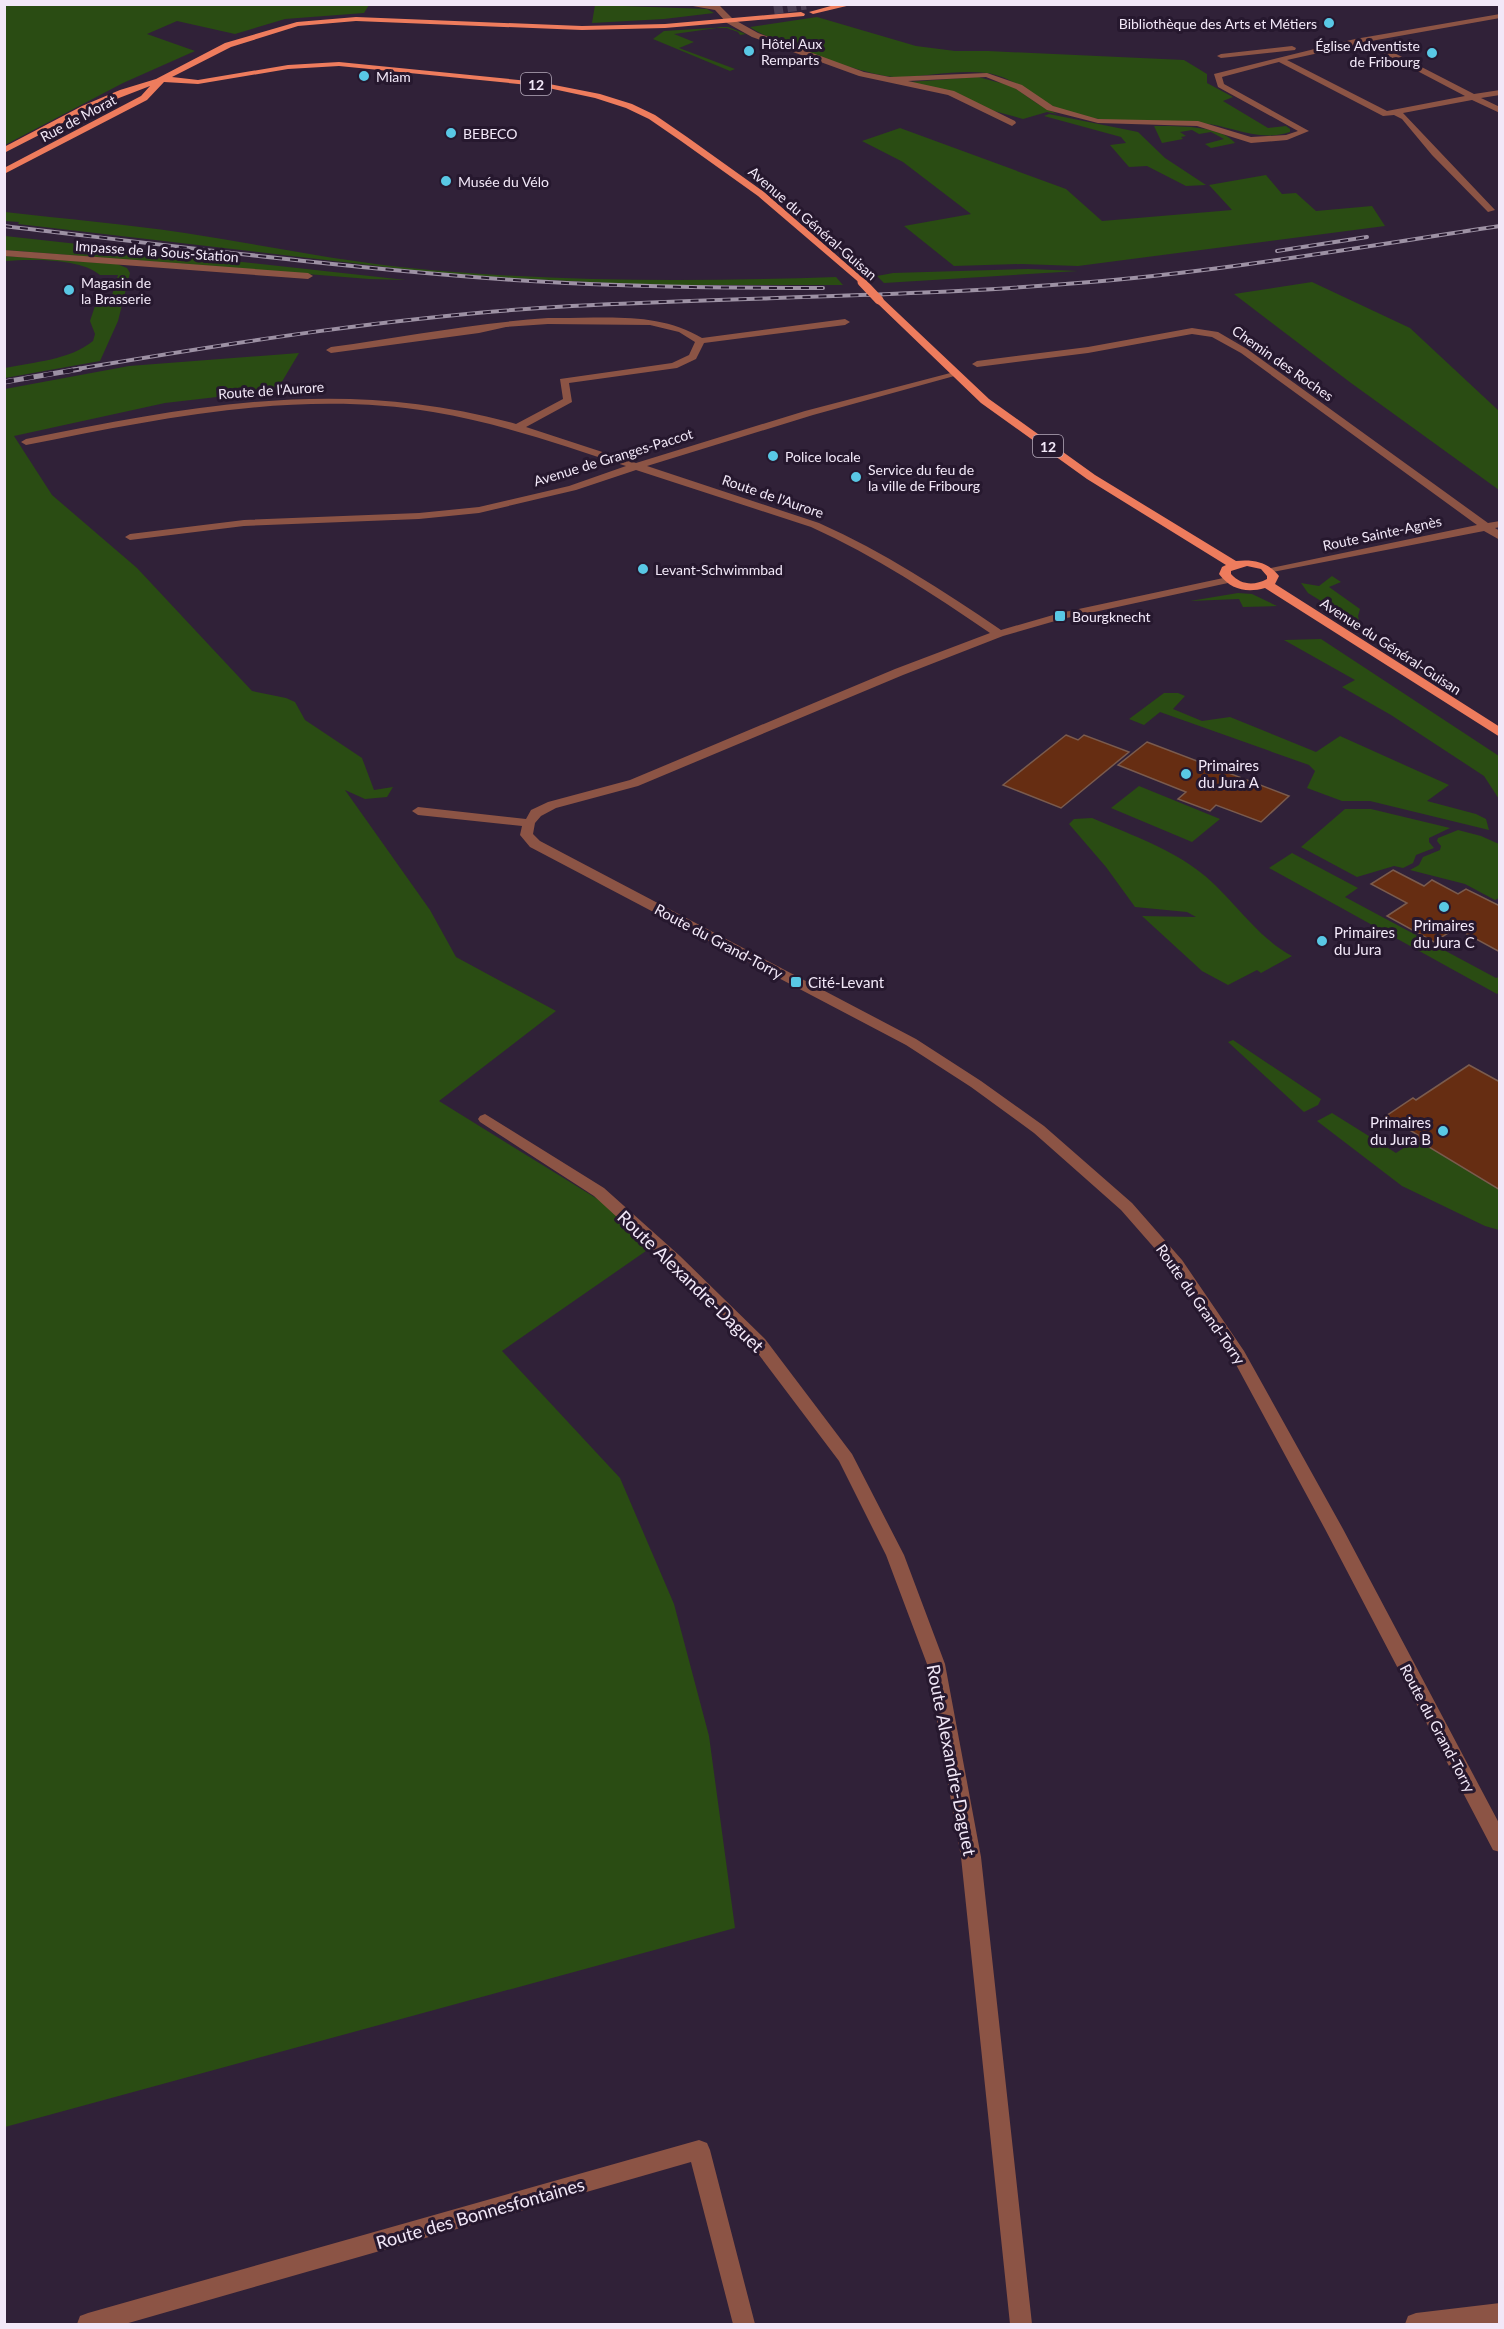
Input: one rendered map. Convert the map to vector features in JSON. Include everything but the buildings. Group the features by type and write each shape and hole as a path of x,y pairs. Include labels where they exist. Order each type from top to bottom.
{"main road":[{"path":"810,7 852,4"},
{"path":"733,19 774,10"},
{"path":"733,19 801,14"},
{"name":"Rue de Morat","path":"4,151 85,108 123,92 161,80 241,39 297,24 337,20 582,28 665,26 733,19"},
{"name":"Avenue du Général-Guisan","path":"161,80 198,82 288,67 339,64 550,86 597,96 629,106 684,139 761,194 862,282 985,401 1091,477 1234,565"},
{"path":"4,162 161,80"},
{"name":"Rue de Morat","path":"4,172 144,98 161,80"},
{"path":"1234,565 1257,565 1271,572 1273,576 1267,584 1250,587 1228,580 1225,574 1226,569 1234,565"},
{"name":"Avenue du Général-Guisan","path":"1267,584 1500,733"}],"street":[{"path":"685,4 717,8 733,19 741,29 862,74 951,93 1012,123"},
{"path":"887,80 987,75 1019,87 1050,108 1067,114 1119,123 1198,124 1251,140 1260,140 1305,131 1221,85 1217,76 1280,59 1364,41 1500,16"},
{"path":"1221,56 1345,41 1364,41 1500,111"},
{"path":"1280,59 1386,114 1500,92"},
{"path":"1395,112 1405,117 1435,153 1491,210"},
{"name":"Impasse de la Sous-Station","path":"4,253 308,276"},
{"path":"332,350 506,324 548,321 650,322 682,330 700,341 845,322"},
{"name":"Chemin des Roches","path":"977,364 1088,350 1192,331 1215,334 1244,351 1500,537"},
{"path":"518,427 568,400 564,381 674,366 693,357 700,341"},
{"name":"Avenue de Granges-Paccot","path":"130,537 244,523 419,516 478,510 572,488 808,413 954,373"},
{"name":"Route de l'Aurore","path":"26,442 153,418 233,406 342,401 429,408 518,427 560,439 815,525 851,540 907,571 999,634"},
{"name":"Route Sainte-Agnès","path":"1271,572 1500,524"},
{"path":"418,811 529,823 536,813 552,805 634,783 899,672 999,634 1060,616 1228,580"},
{"name":"Route du Grand-Torry","path":"529,823 526,835 535,844 911,1042 954,1068 1031,1124 1077,1162 1153,1236 1203,1301 1255,1382 1500,1844"},
{"name":"Route Alexandre-Daguet","path":"485,1119 599,1192 674,1260 759,1343 846,1458 895,1555 936,1664 971,1857 1021,2325"},
{"name":"Route des Bonnesfontaines","path":"88,2325 699,2150 744,2325"},
{"path":"1416,2325 1500,2314"}],"green space":[{"path":"5,4 369,5 364,13 285,19 235,34 177,21 147,34 195,51 123,83 5,145"},
{"path":"595,5 707,9 714,13 664,19 592,23"},
{"path":"817,17 916,46 955,51 1184,60 1207,74 1207,83 1233,97 1223,101 1268,128 1286,126 1290,132 1267,136 1211,124 1115,121 1081,116 1054,107 1018,85 987,73 964,72 907,77 883,75 844,65 798,49 750,27"},
{"path":"721,27 674,34 694,42 679,48 735,69 730,71 653,39 664,31"},
{"path":"725,27 728,27 746,34 740,35"},
{"path":"978,77 1012,86 1057,114 1047,112 1023,119 994,111 953,92 908,82"},
{"path":"1049,114 1138,132 1165,158 1206,185 1186,186 1147,166 1129,167 1110,145 1126,143 1121,137 1044,116"},
{"path":"1154,126 1209,130 1228,137 1235,143 1211,148 1205,144 1224,139 1211,132 1199,134 1192,130 1180,132 1186,136 1181,137 1183,139 1162,143"},
{"path":"900,128 1066,189 1102,221 1232,210 1209,185 1266,175 1282,194 1296,193 1316,211 1372,206 1385,226 1078,266 1022,264 954,266 904,226 971,214 903,162 862,141"},
{"path":"5,212 118,224 212,237 346,260 454,272 618,280 836,277 843,285 648,285 454,275 18,224 19,222 5,221"},
{"path":"5,236 406,280 5,250"},
{"path":"5,256 117,264 127,268 130,273 118,321 100,361 5,378 5,368 62,356 93,341 95,334 90,321 95,306 109,305 118,275 100,275 81,265 55,261 5,261"},
{"path":"1028,269 1078,271 884,283 877,276 893,273"},
{"path":"1312,282 1410,328 1499,411 1499,490 1351,383 1234,294"},
{"path":"299,353 277,390 165,403 14,436 52,495 137,568 252,691 295,702 305,720 362,758 374,790 393,787 387,797 365,799 345,790 430,910 456,957 556,1011 439,1101 625,1216 656,1244 502,1351 620,1478 674,1604 709,1736 735,1928 5,2127 5,389 129,366"},
{"path":"1332,576 1341,582 1329,587 1360,609 1358,616 1360,625 1308,593 1301,583 1319,586"},
{"path":"1238,593 1252,594 1277,606 1243,607 1239,599 1190,601"},
{"path":"1321,639 1499,756 1499,799 1484,776 1391,715 1342,687 1355,680 1284,640"},
{"path":"1164,693 1178,693 1185,696 1173,709 1202,721 1230,717 1316,752 1340,736 1449,785 1427,801 1476,814 1486,819 1489,830 1370,801 1342,801 1307,788 1315,771 1309,765 1160,712 1144,725 1129,719"},
{"path":"1139,786 1220,819 1192,842 1111,808"},
{"path":"1345,809 1371,809 1450,828 1429,838 1434,848 1416,855 1413,863 1403,868 1394,866 1357,877 1301,847"},
{"path":"1092,818 1158,847 1196,869 1209,879 1265,937 1292,956 1261,973 1257,970 1228,985 1202,971 1142,916 1196,917 1187,912 1135,907 1106,867 1069,824 1074,819"},
{"path":"1458,830 1499,844 1499,898 1495,900 1465,884 1410,870 1419,865 1423,857 1440,850 1438,838"},
{"path":"1292,853 1358,888 1345,897 1496,978 1499,977 1499,992 1497,994 1269,868"},
{"path":"1233,1040 1321,1099 1318,1105 1304,1112 1228,1042"},
{"path":"1332,1113 1396,1153 1420,1137 1499,1184 1499,1230 1485,1226 1402,1186 1317,1121"}],"tunnel":[{"path":"774,10 806,5"}],"railway":[{"path":"4,226 323,263 514,280 668,287 823,288"},
{"path":"71,370 258,340 447,316 572,306 889,294 1078,283 1237,266 1500,226"},
{"path":"1277,251 1367,237"},
{"path":"4,382 80,369"}],"place":[{"name":"Bibliothèque des Arts et Métiers","path":"1329,23"},
{"name":"Hôtel Aux Remparts","path":"749,51"},
{"name":"Église Adventiste de Fribourg","path":"1432,53"},
{"name":"Miam","path":"364,76"},
{"name":"BEBECO","path":"451,133"},
{"name":"Musée du Vélo","path":"446,181"},
{"name":"Magasin de la Brasserie","path":"69,290"},
{"name":"Police locale","path":"773,456"},
{"name":"Service du feu de la ville de Fribourg","path":"856,477"},
{"name":"Levant-Schwimmbad","path":"643,569"},
{"name":"Bourgknecht","path":"1060,616"},
{"name":"Primaires du Jura A","path":"1186,774"},
{"name":"Primaires du Jura C","path":"1444,907"},
{"name":"Primaires du Jura","path":"1322,941"},
{"name":"Cité-Levant","path":"796,982"},
{"name":"Primaires du Jura B","path":"1443,1131"}]}
